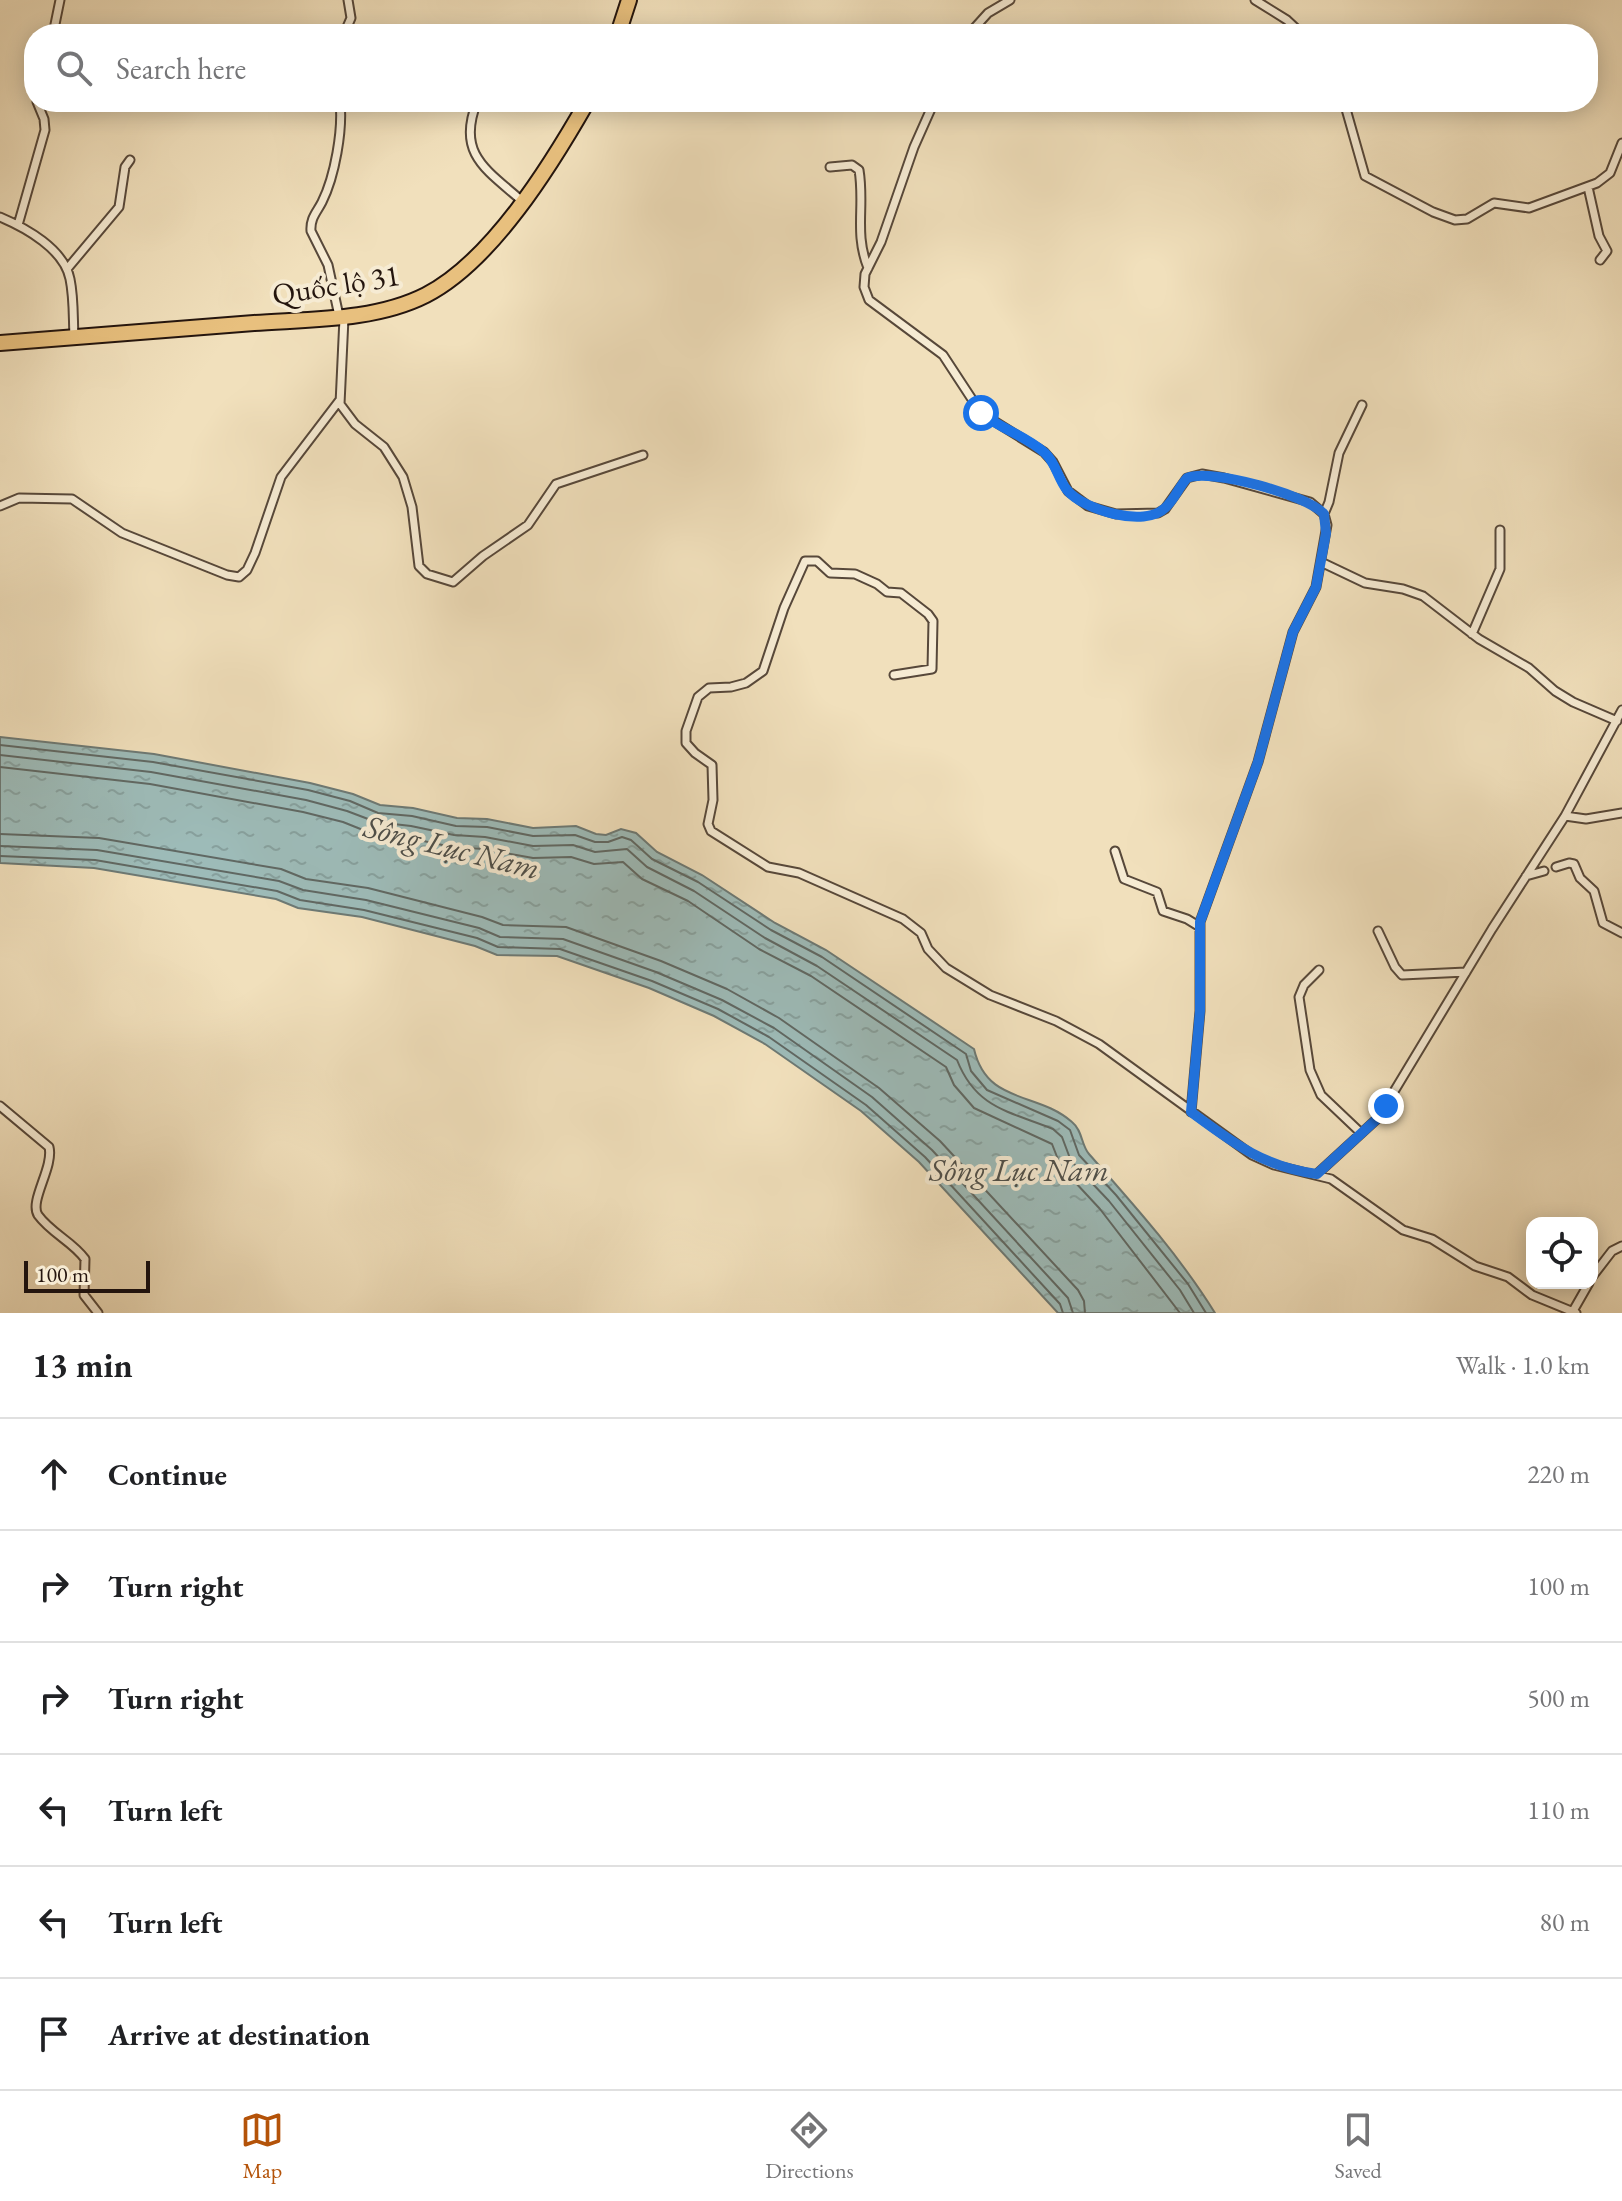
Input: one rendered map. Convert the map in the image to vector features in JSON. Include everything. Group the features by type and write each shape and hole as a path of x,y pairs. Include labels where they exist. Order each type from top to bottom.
{"highway":[{"path":"621,24 629,0"},
{"name":"Quốc lộ 31","path":"0,343 342,316 381,310 428,294 483,249 522,201 580,112"}],"street":[{"path":"55,24 60,0"},
{"path":"348,0 351,18 348,24"},
{"path":"978,24 988,13 1010,0"},
{"path":"1255,0 1291,24"},
{"path":"18,225 43,143 45,122 41,112"},
{"path":"341,112 342,123 332,172 322,202 310,224 328,265 342,316 339,401 355,424 384,447 403,477 412,507 419,566 427,574 453,582 483,556 528,525 556,484 643,455"},
{"path":"474,112 470,125 475,158 522,201"},
{"path":"930,112 881,242 868,268 864,283 869,300 943,355 981,413 1044,452 1053,462 1068,491 1088,506 1116,514 1158,513 1165,509 1187,478 1202,474 1310,502 1324,514"},
{"path":"1347,112 1365,176 1406,200 1448,218 1467,219 1494,203 1529,208 1588,187 1610,173 1622,143"},
{"path":"67,269 119,207 125,167 130,160"},
{"path":"830,167 852,165 859,170 860,243 868,268"},
{"path":"1588,187 1599,236 1607,251 1605,258 1600,260"},
{"path":"0,217 18,225 50,249 67,269 74,337"},
{"path":"0,506 19,498 72,499 122,533 239,577 247,570 255,553 281,477 339,401"},
{"path":"1191,1112 1200,1011 1200,927 1265,740 1293,632 1314,591 1323,563 1327,525 1324,514 1339,453 1362,405"},
{"path":"1472,634 1500,569 1500,530"},
{"path":"894,675 932,669 932,618 901,593 887,592 855,574 830,573 817,561 803,563 763,671 746,683 709,688 698,697 685,738 688,747 712,765 713,800 709,828 768,867 799,873 903,919 921,933 928,949 946,968 990,995 1056,1021 1099,1044 1258,1158 1291,1170 1331,1179 1403,1230 1432,1239 1475,1266 1508,1277 1549,1304 1574,1312 1586,1289"},
{"path":"1323,563 1365,583 1418,593 1472,634 1529,668 1555,691 1617,721"},
{"path":"1317,1174 1378,1118 1565,816 1622,710"},
{"path":"1565,816 1586,819 1622,813"},
{"path":"1115,851 1124,879 1131,884 1154,889 1163,911 1200,927"},
{"path":"1556,867 1574,864 1580,878 1594,891 1603,923 1622,933"},
{"path":"1526,876 1544,871"},
{"path":"1378,931 1402,975 1466,972"},
{"path":"1319,970 1304,985 1299,997 1310,1070 1321,1095 1361,1133"},
{"path":"0,1106 49,1147 50,1162 36,1206 37,1213 85,1259 84,1295 98,1313"},
{"path":"1598,1269 1612,1251 1622,1246"},
{"path":"1545,1313 1549,1304"}],"water":[{"name":"Sông Lục Nam","path":"0,737 154,754 310,783 380,805 413,808 457,818 487,819 533,828 576,826 606,835 621,829 636,833 657,852 702,875 775,923 826,950 974,1049 981,1067 1001,1089 1044,1105 1072,1122 1089,1154 1171,1251 1215,1313 1058,1313 919,1162 861,1111 765,1044 714,1016 649,988 557,956 497,955 475,946 362,917 298,908 276,899 94,868 0,863"}],"route":[{"path":"981,413 1044,452 1053,462 1068,491 1077,500 1102,511 1138,515 1158,513 1165,509 1187,478 1202,474 1310,502 1324,514 1327,525 1323,563 1316,587 1293,632 1258,762 1200,922 1200,1011 1191,1112 1258,1158 1291,1170 1317,1174 1378,1118 1386,1106"}]}
